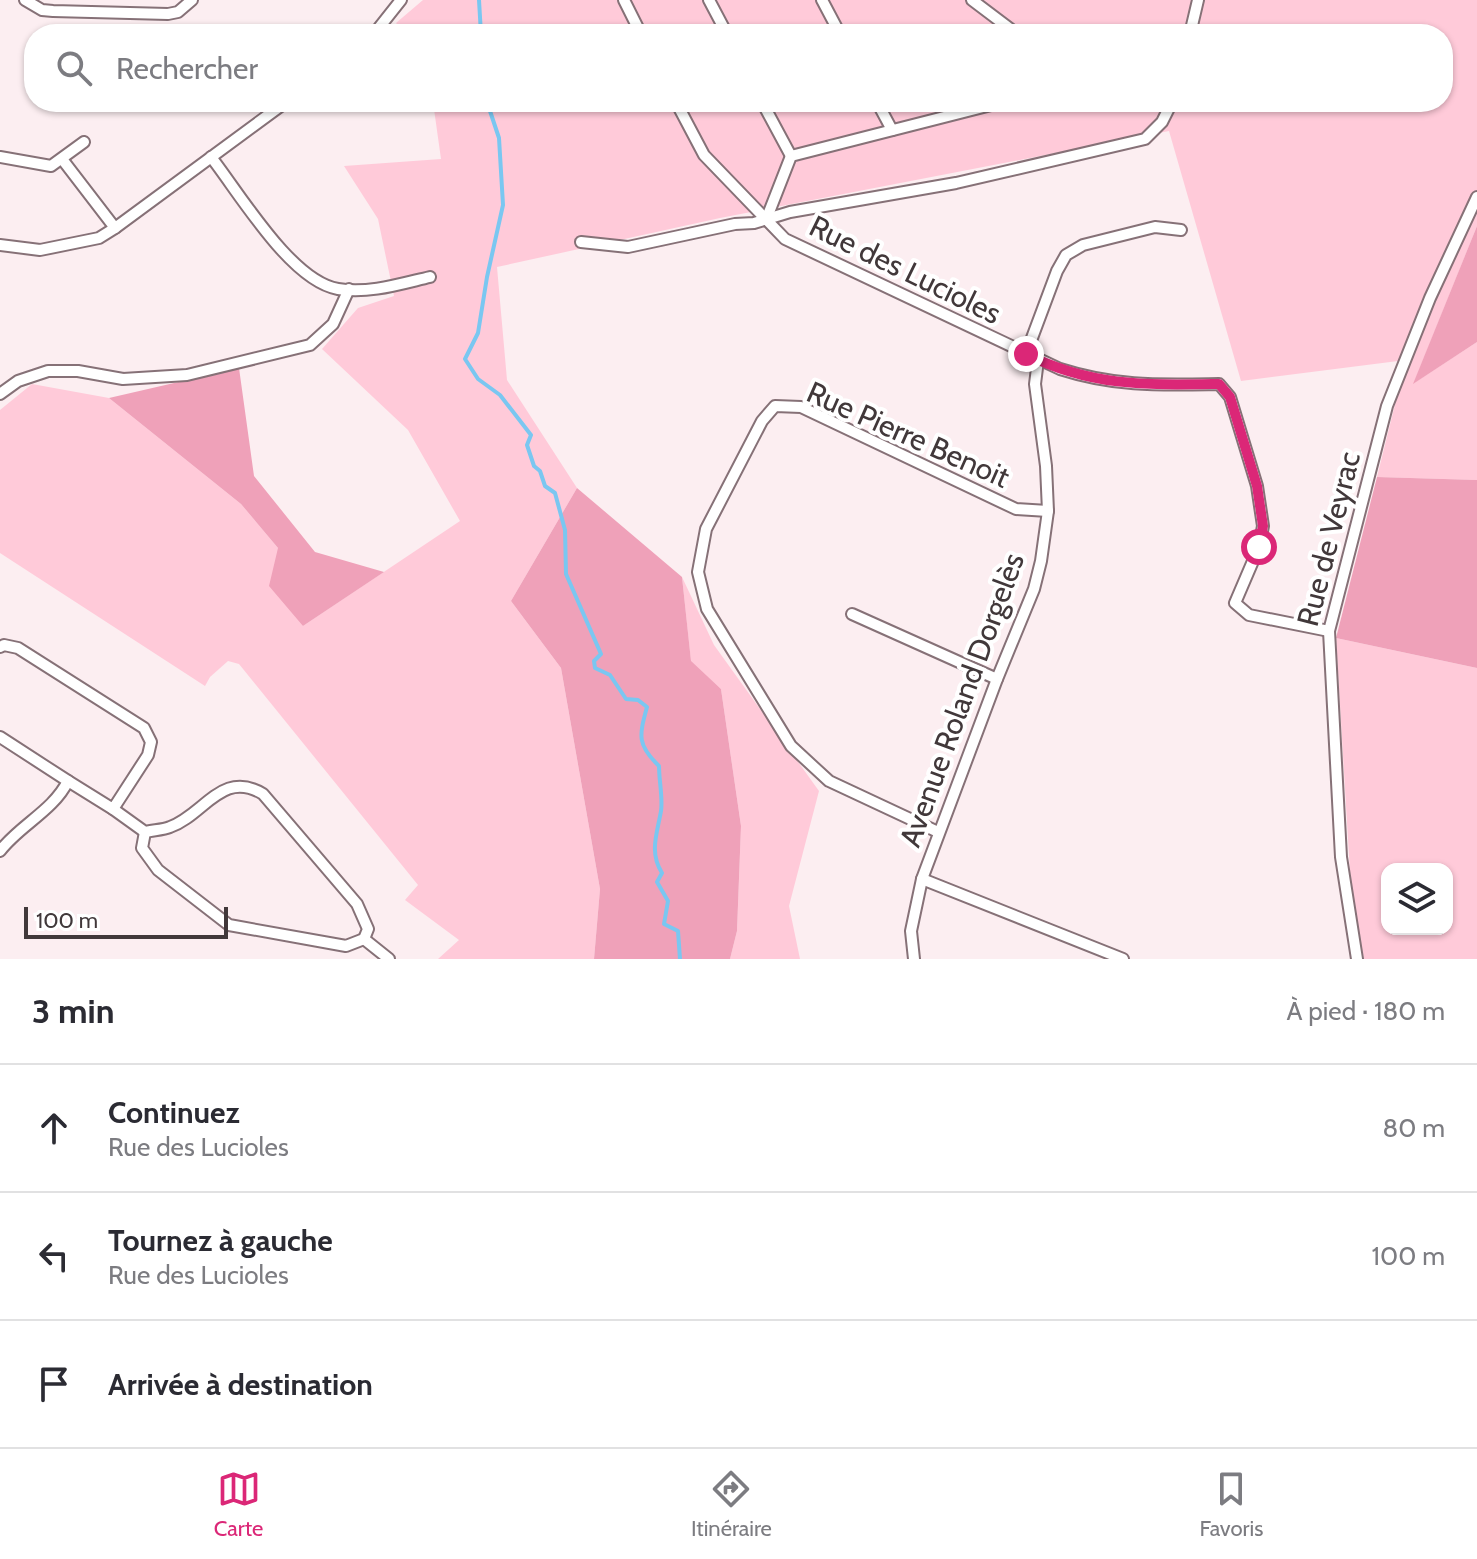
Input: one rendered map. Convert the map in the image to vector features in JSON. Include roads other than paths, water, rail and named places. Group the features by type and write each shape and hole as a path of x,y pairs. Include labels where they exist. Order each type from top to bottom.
{"street":[{"path":"25,0 42,10 158,14 178,12 192,0"},
{"path":"624,0 636,24"},
{"path":"709,0 722,24"},
{"path":"822,0 835,24"},
{"path":"972,0 1004,24"},
{"path":"1192,24 1198,0"},
{"path":"382,24 399,1"},
{"path":"0,245 40,250 99,238 272,112"},
{"name":"Rue des Lucioles","path":"681,112 704,155 785,239 1038,360 1101,381 1151,385 1219,384 1230,397 1257,486 1263,526 1259,547 1235,603 1249,615 1329,631"},
{"path":"766,220 791,156 767,112"},
{"path":"882,112 892,130"},
{"path":"791,156 963,112"},
{"path":"581,242 628,247 766,220 790,212 956,183 1145,139 1162,122 1167,112"},
{"path":"0,157 51,166 84,142"},
{"path":"211,157 287,257 308,275 336,289 371,290 430,277"},
{"path":"62,159 115,228"},
{"name":"Rue de Veyrac","path":"1357,959 1341,857 1329,631 1387,406 1430,298 1477,197"},
{"path":"1026,354 1066,255 1083,245 1155,227 1181,230"},
{"path":"0,394 18,381 48,371 78,371 123,379 187,375 310,345 333,324 349,289"},
{"name":"Avenue Roland Dorgelès","path":"914,959 911,931 922,879 1034,589 1041,561 1048,511 1046,466 1035,393 1038,360"},
{"name":"Rue Pierre Benoit","path":"938,832 829,781 791,746 707,609 698,572 706,529 762,421 775,406 801,407 1016,509 1048,511"},
{"path":"852,614 997,679"},
{"path":"0,647 18,648 144,728 151,742 148,755 113,809"},
{"path":"0,737 145,832 171,827 220,793 234,786 249,785 263,794 357,904 368,929 364,939 346,946 229,925 158,870 142,848 145,832"},
{"path":"0,851 60,796 68,781"},
{"path":"922,879 1123,959"},
{"path":"364,939 389,959"}],"waterway":[{"path":"479,0 480,24"},
{"path":"490,112 499,138 503,205 478,333 465,359 478,379 500,395 531,435 527,445 534,466 540,471 545,486 555,493 565,530 566,574 601,654 594,661 595,668 610,675 626,699 638,700 647,707 642,740 643,746 659,766 661,795 655,850 662,873 657,882 668,901 664,924 678,931 680,959"}]}
